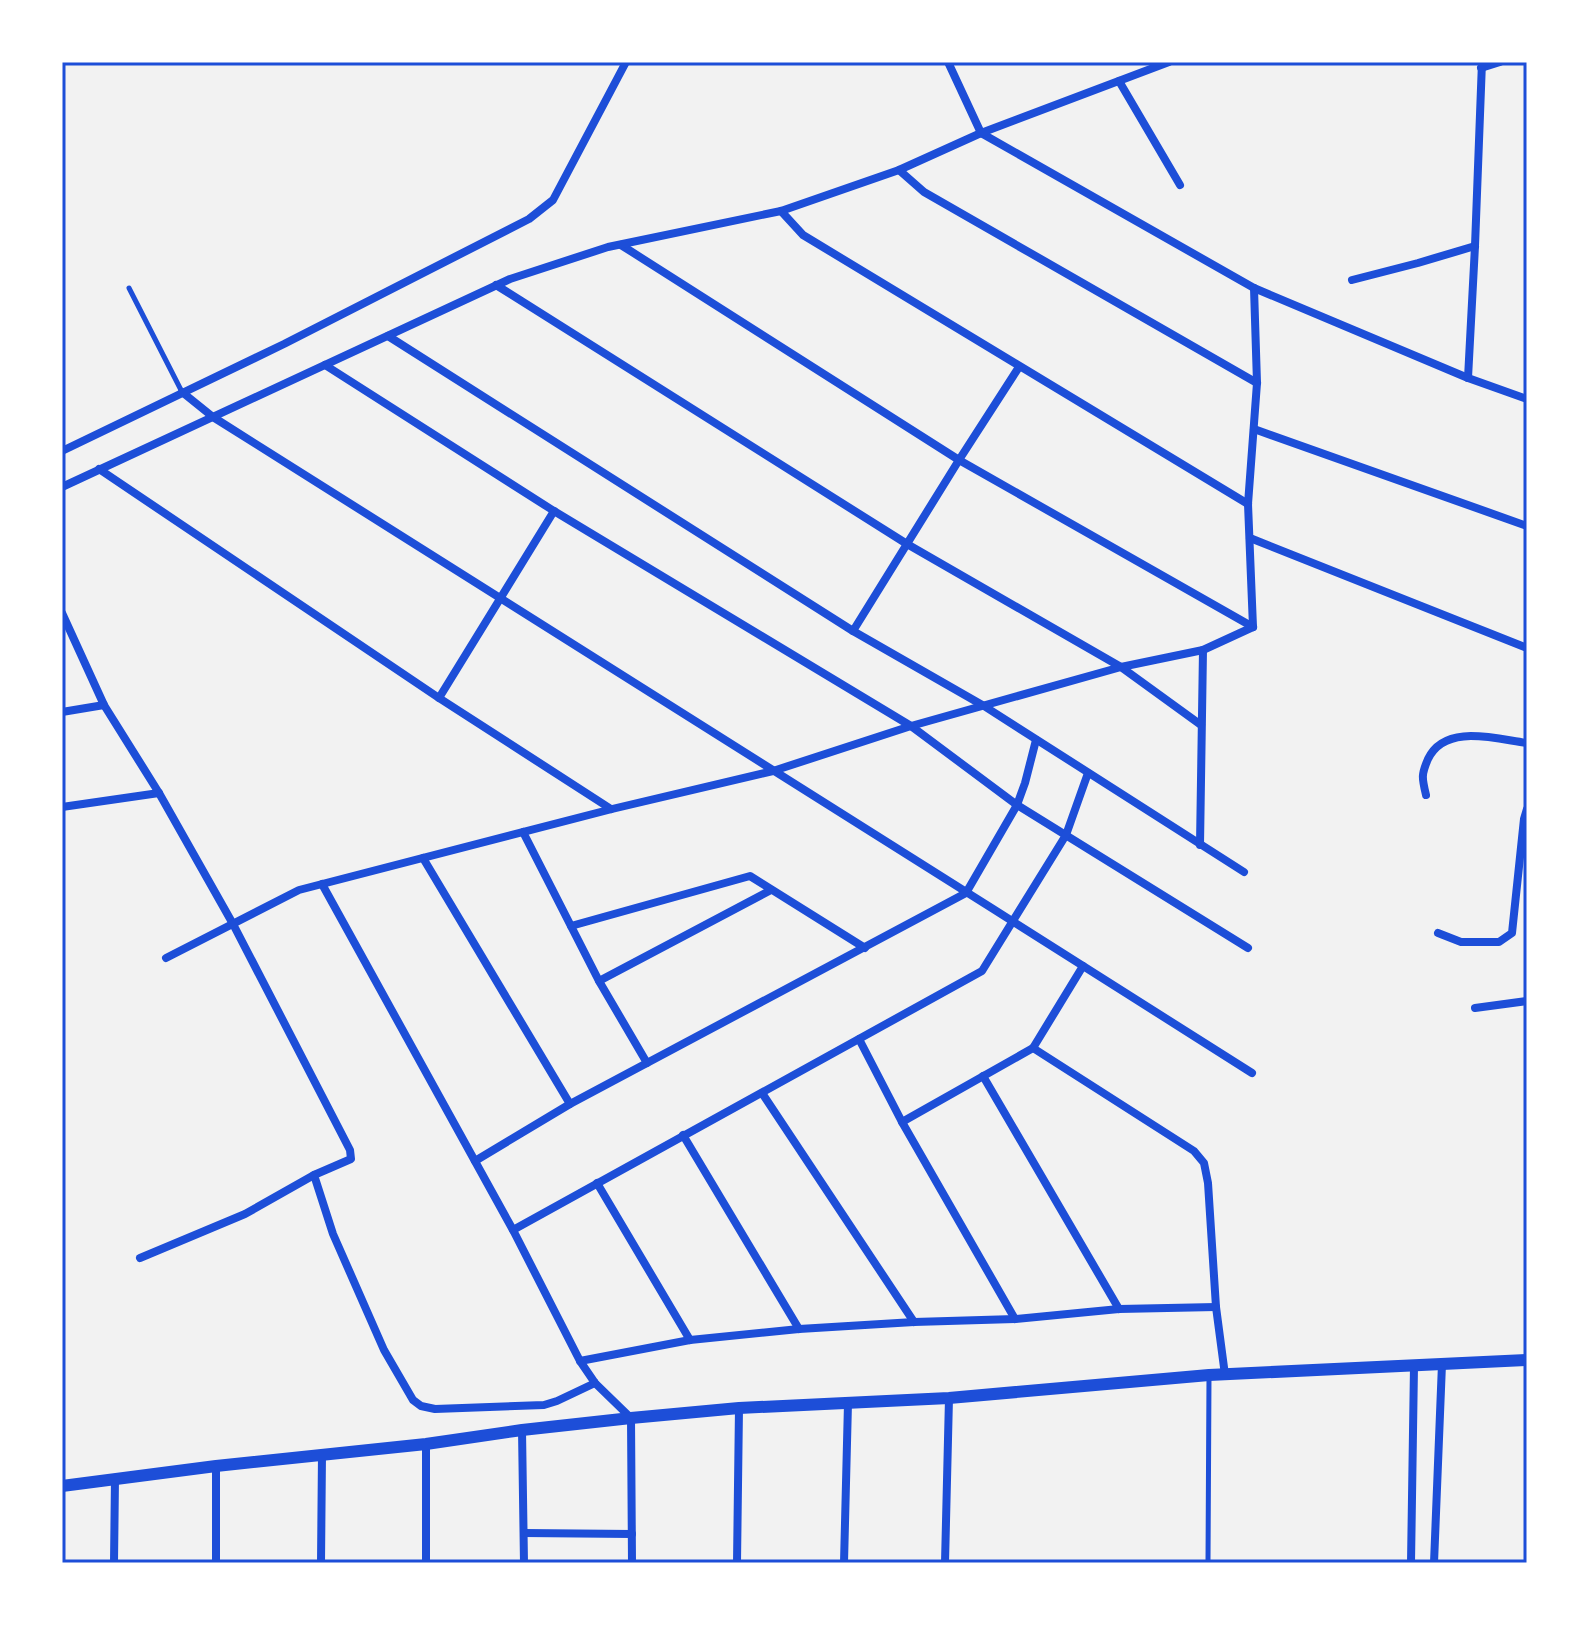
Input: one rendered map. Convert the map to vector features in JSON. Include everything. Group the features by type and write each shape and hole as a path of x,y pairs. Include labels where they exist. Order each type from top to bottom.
{"street":[{"path":"62,451 284,344 529,219 553,200 626,62"},
{"path":"948,62 981,133 1254,288 1468,378 1527,399"},
{"path":"62,487 510,279 621,245 781,211 899,170 981,133 1169,62"},
{"path":"1468,378 1481,65 1500,62"},
{"path":"1119,81 1180,185"},
{"path":"899,170 924,192 1257,383"},
{"path":"781,211 803,235 1248,504"},
{"path":"621,245 959,460 1253,627"},
{"path":"1352,280 1475,246"},
{"path":"496,285 907,544 1121,667 1201,725"},
{"path":"1253,627 1248,504 1257,383 1254,288"},
{"path":"388,336 853,631 984,706 1244,872"},
{"path":"325,365 554,511 911,726 1017,805 1248,948"},
{"path":"853,631 1019,367"},
{"path":"182,392 213,417 1252,1073"},
{"path":"1254,429 1527,526"},
{"path":"99,469 439,698 612,809"},
{"path":"439,698 554,511"},
{"path":"1250,538 1527,648"},
{"path":"62,613 104,705 159,793 233,924 350,1150 351,1159 314,1175 245,1214 140,1258"},
{"path":"166,958 299,890 773,771 911,726 1121,667 1203,650 1253,627"},
{"path":"1200,845 1203,650"},
{"path":"62,712 104,705"},
{"path":"1426,795 1421,775 1431,754 1446,740 1469,736 1527,743"},
{"path":"475,1161 570,1104 966,893 1017,805 1036,740"},
{"path":"513,1230 982,971 1066,835 1088,773"},
{"path":"62,807 159,793"},
{"path":"1438,933 1461,942 1499,942 1512,933 1515,887 1527,809"},
{"path":"523,832 599,981 647,1063"},
{"path":"423,858 570,1104"},
{"path":"571,926 750,876 865,948"},
{"path":"322,884 513,1230 580,1361 595,1383 631,1418 632,1563"},
{"path":"599,981 771,890"},
{"path":"902,1122 1033,1048 1083,966"},
{"path":"1475,1008 1527,1001"},
{"path":"859,1039 902,1122 1015,1319"},
{"path":"1033,1048 1194,1151 1204,1163 1225,1375"},
{"path":"983,1076 1119,1309"},
{"path":"762,1093 914,1322"},
{"path":"683,1135 799,1329"},
{"path":"314,1175 333,1234 384,1350 413,1400 421,1406 435,1409 544,1405 595,1383"},
{"path":"597,1183 690,1340"},
{"path":"580,1361 690,1340 799,1329 1015,1319 1119,1309 1216,1307"},
{"path":"62,1486 522,1430 739,1408 949,1398 1209,1375 1527,1360"},
{"path":"1434,1563 1442,1364"},
{"path":"1411,1563 1414,1366"},
{"path":"945,1563 949,1398"},
{"path":"844,1563 848,1403"},
{"path":"737,1563 739,1408"},
{"path":"522,1430 524,1563"},
{"path":"426,1444 426,1563"},
{"path":"321,1563 322,1454"},
{"path":"216,1466 216,1563"},
{"path":"114,1563 115,1478"},
{"path":"524,1533 632,1534"}],"lane":[{"path":"129,288 182,392"},
{"path":"1208,1563 1209,1375"}]}
